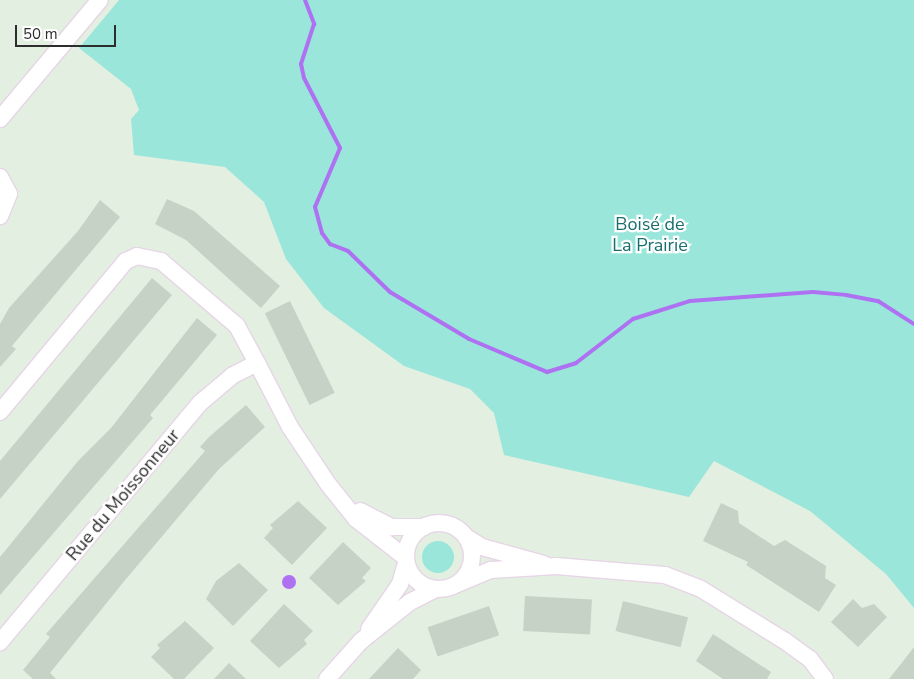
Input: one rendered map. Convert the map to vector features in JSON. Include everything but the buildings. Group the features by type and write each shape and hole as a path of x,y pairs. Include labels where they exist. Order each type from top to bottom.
{"street":[{"path":"0,119 100,0"},
{"path":"0,177 9,194 0,216"},
{"path":"0,412 126,261 137,256 161,261 237,326 290,427 339,498 361,523 406,561 416,581 435,589"},
{"name":"Rue du Moissonneur","path":"0,642 200,403 232,376 257,363"},
{"path":"339,498 392,527 450,526 466,537 494,551 556,566"},
{"path":"327,679 361,641 400,584 410,539 425,526"},
{"path":"454,586 469,569 470,547 466,537"},
{"path":"361,641 410,602 435,589 454,586 486,570 556,566 649,572 692,584 795,648 825,679"}],"green space":[{"name":"Boisé de La Prairie","path":"119,0 914,0 914,608 886,574 810,511 714,461 689,497 504,455 494,413 470,389 404,366 324,308 286,259 264,202 225,167 134,155 131,119 139,110 131,89 79,48"},
{"path":"438,541 444,542 449,546 453,551 453,563 449,568 444,572 438,573 432,572 427,568 423,563 422,557 423,551 427,546 432,542"}],"shaded area":[{"path":"289,575 294,577 296,582 294,587 289,589 284,587 282,582 284,577"}],"waterway":[{"path":"305,0 314,24 301,64 304,78 340,148 315,207 322,233 330,244 348,251 390,292 469,339 547,372 576,363 633,319 690,301 813,292 846,295 878,301 914,324"}]}
